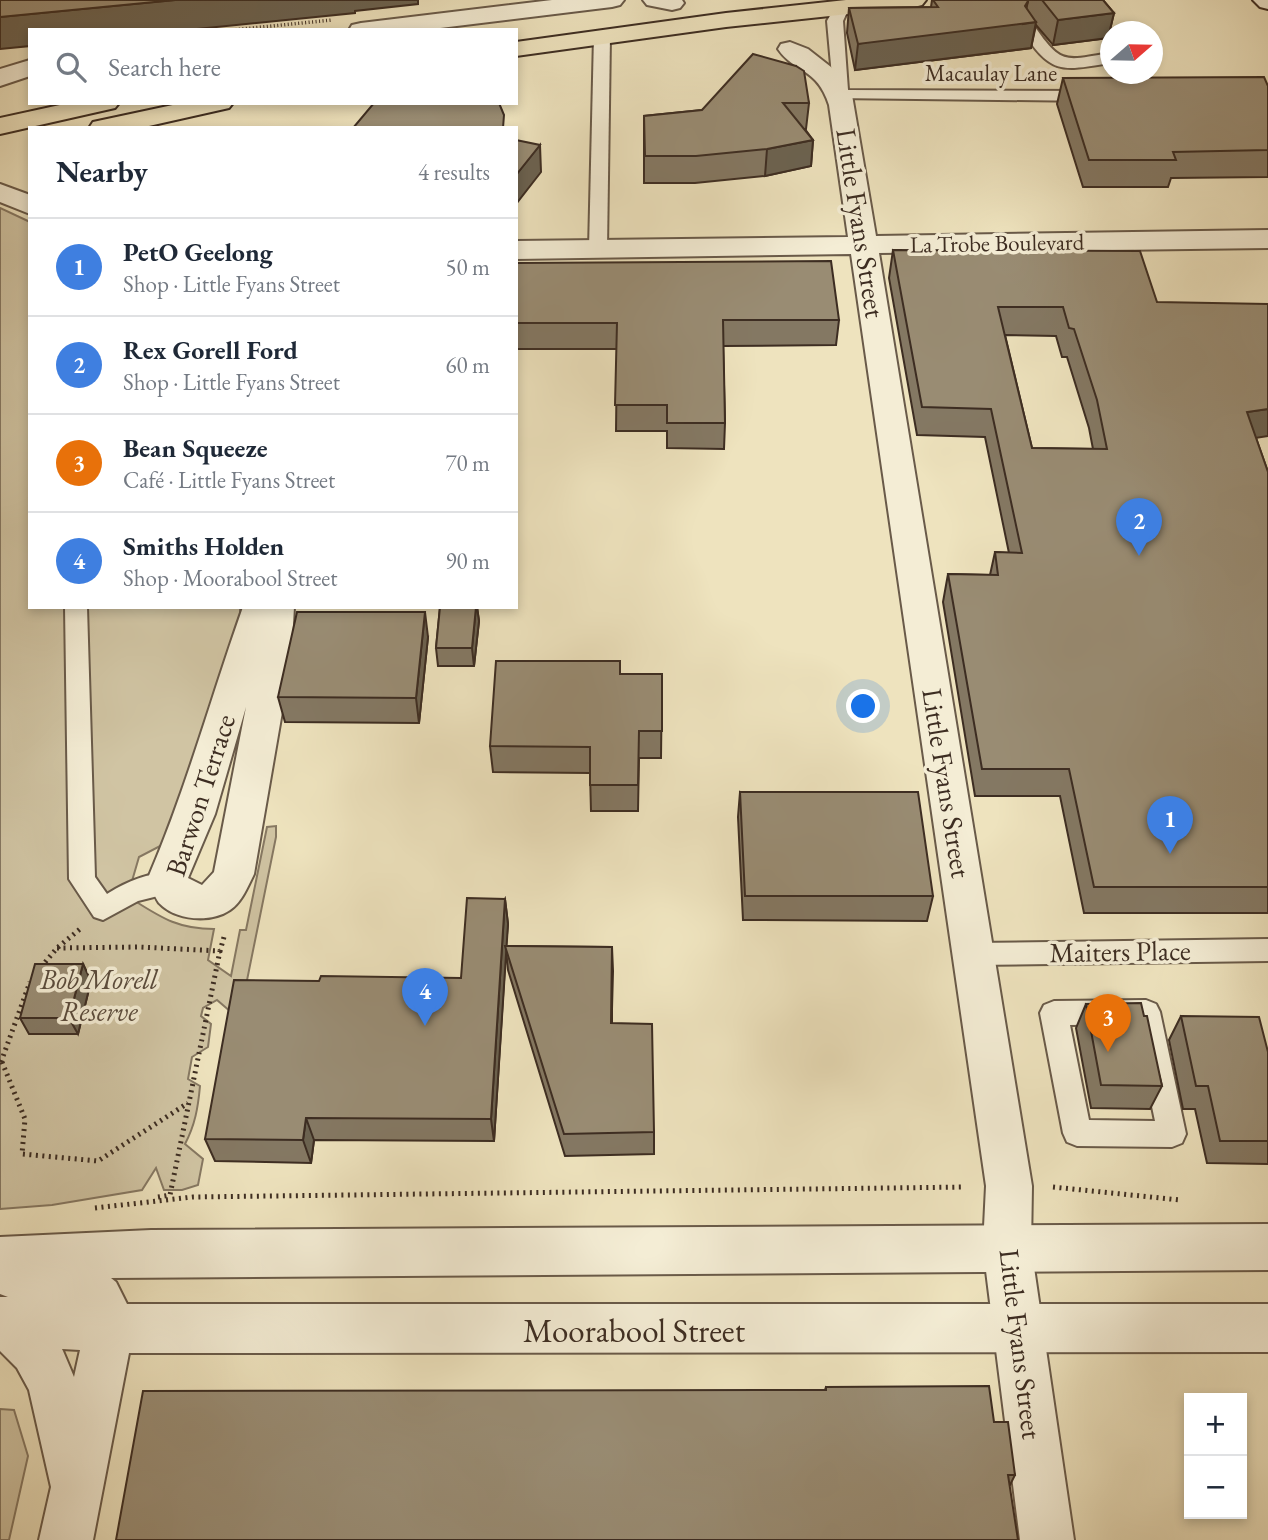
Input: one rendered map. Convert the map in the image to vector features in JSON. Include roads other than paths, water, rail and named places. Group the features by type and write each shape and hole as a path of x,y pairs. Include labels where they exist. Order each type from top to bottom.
{"highway":[{"path":"518,49 794,6 841,8 914,0"},
{"path":"518,28 673,1"},
{"path":"0,126 96,105"},
{"path":"111,126 211,105"},
{"path":"0,150 28,143"}],"street":[{"path":"378,28 612,0"},
{"name":"Little Fyans Street","path":"790,49 819,69 840,95 1009,1186 1007,1247 1047,1540"},
{"path":"0,78 28,68"},
{"path":"0,192 28,205"},
{"name":"La Trobe Boulevard","path":"518,250 1268,239"},
{"name":"Barwon Terrace","path":"260,609 234,684 195,814 170,874 169,883 174,891 186,899 208,901 222,895 234,874 273,660 276,609"},
{"path":"0,1260 151,1253 1268,1247"},
{"path":"0,1275 67,1283 91,1290 103,1303 109,1328 66,1540"},
{"path":"0,1322 31,1345 44,1367 57,1403 76,1490"},
{"name":"Moorabool Street","path":"0,1322 109,1328 1268,1328"}],"lane":[{"path":"840,95 835,22 841,8"},
{"path":"1025,22 1044,52 1066,65 1100,60"},
{"path":"598,249 602,36"},
{"name":"Macaulay Lane","path":"840,95 1116,96"},
{"path":"76,609 81,771 80,871 85,887 103,909 131,892 169,883"},
{"name":"Maiters Place","path":"973,954 1268,950"},
{"path":"1146,1012 1172,1134 1077,1133 1054,1013 1146,1012"}],"place":[{"name":"Rex Gorell Ford","path":"1139,556"},
{"name":"PetO Geelong","path":"1170,854"},
{"name":"Smiths Holden","path":"425,1026"},
{"name":"Bean Squeeze","path":"1108,1052"}],"park label":[{"name":"Bob Morell Reserve","path":"99,995"}]}
